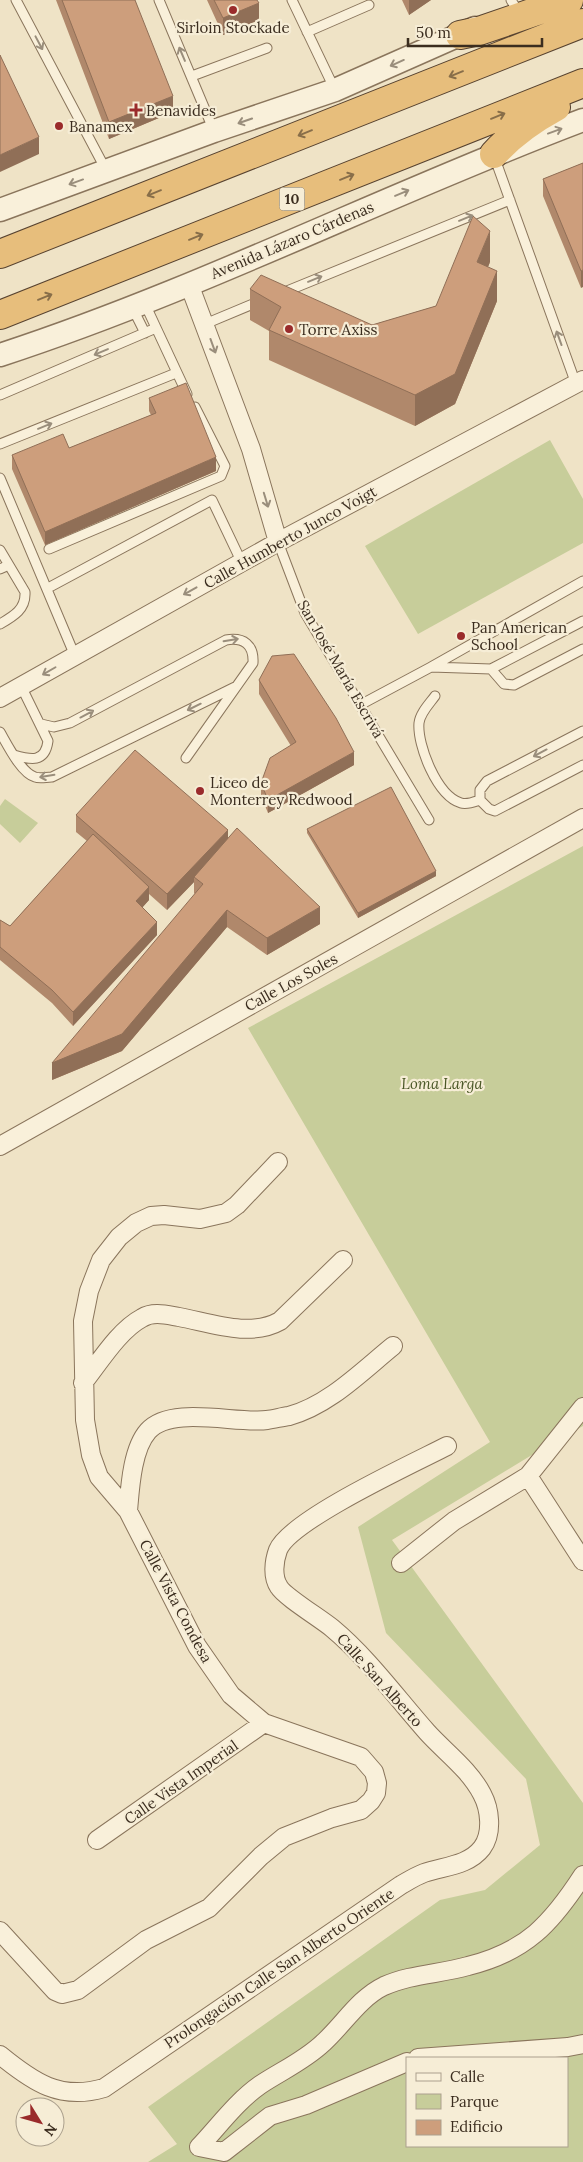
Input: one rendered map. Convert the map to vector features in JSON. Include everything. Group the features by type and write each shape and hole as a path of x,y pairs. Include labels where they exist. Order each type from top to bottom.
{"highway":[{"path":"460,35 479,31 569,0"},
{"path":"0,254 583,23"},
{"name":"10","path":"0,315 583,83"},
{"path":"494,154 510,137 532,120 583,94"}],"street":[{"path":"0,210 214,131 335,90 460,35 513,4 537,0"},
{"name":"Avenida Lázaro Cárdenas","path":"0,355 189,284 494,154 583,120"},
{"name":"San José María Escrivá","path":"189,284 251,450 278,542"},
{"name":"Calle Humberto Junco Voigt","path":"0,698 278,542 579,382"},
{"name":"Calle Los Soles","path":"0,1146 583,818"},
{"name":"Calle Vista Condesa","path":"0,1931 54,1991 62,1994 78,1990 146,1940 209,1908 284,1837 332,1818 361,1810 371,1801 376,1793 374,1772 361,1757 264,1723 231,1695 197,1646 128,1511 99,1477 91,1456 85,1420 83,1321 89,1291 101,1260 119,1237 136,1223 150,1216 164,1215 200,1219 226,1213 237,1205 278,1162"},
{"path":"83,1383 126,1330 144,1316 167,1315 244,1329 269,1327 280,1321 343,1260"},
{"path":"128,1511 132,1477 139,1449 149,1430 160,1422 188,1418 266,1420 290,1415 314,1406 339,1390 393,1346"},
{"path":"401,1563 454,1521 528,1476 583,1407"},
{"name":"Calle San Alberto","path":"447,1446 324,1511 288,1536 279,1549 275,1565 275,1579 282,1592 333,1629 358,1652 428,1733 474,1782 483,1795 488,1808 488,1836"},
{"path":"528,1476 583,1561"},
{"name":"Calle Vista Imperial","path":"97,1840 264,1723"},
{"name":"Prolongación Calle San Alberto Oriente","path":"0,2055 29,2078 48,2088 66,2092 87,2093 104,2088 401,1885 423,1873 461,1863 473,1856 482,1848 488,1836"},
{"path":"406,2062 306,2105 270,2116 224,2152 199,2147 259,2086 307,2057 324,2043 368,1996 383,1987 413,1976 468,1966 517,1947 536,1934 554,1916 583,1874"},
{"path":"432,2057 568,2047 583,2044"}],"lane":[{"path":"16,0 106,171"},
{"path":"159,0 214,131"},
{"path":"292,0 335,90"},
{"path":"307,32 369,5"},
{"path":"192,76 267,48"},
{"path":"494,154 579,382"},
{"path":"205,324 510,200"},
{"path":"49,549 221,476 225,466 176,373 156,328 138,304"},
{"path":"138,304 146,333"},
{"path":"0,395 156,328"},
{"path":"0,444 176,373"},
{"path":"0,478 48,588 75,656"},
{"path":"48,588 212,500 242,562"},
{"name":"San José María Escrivá","path":"278,542 305,613 429,820"},
{"path":"0,550 25,592 26,600 22,608 13,617 0,624"},
{"path":"0,570 9,565"},
{"path":"360,705 583,582"},
{"path":"431,667 491,670 583,621"},
{"path":"41,724 54,727 70,723 226,640 236,638 244,641 250,646 253,654 253,663 186,758"},
{"path":"491,670 504,684 514,685 583,649"},
{"path":"14,755 31,760 44,754 48,741 21,686"},
{"path":"0,732 28,773 34,777 52,777 238,686"},
{"path":"435,696 419,720 419,738 430,769 440,784 455,800 468,804 480,800"},
{"path":"583,730 487,781 480,790 480,800 489,809 495,811 583,765"}],"green space":[{"path":"550,440 583,499 583,543 418,634 365,546"},
{"path":"5,799 38,823 20,843 0,824 0,806"},
{"name":"Loma Larga","path":"583,846 583,1426 392,1540 583,1803 583,2162 148,2162 177,2144 148,2107 440,1900 485,1890 540,1845 526,1779 386,1633 358,1527 490,1442 248,1028"}],"building":[{"path":"62,0 135,0 173,96 109,122"},
{"path":"214,0 257,0 259,3 223,18"},
{"path":"0,55 39,137 0,155"},
{"path":"583,163 583,270 581,271 543,179"},
{"path":"473,216 490,231 477,262 497,271 455,374 415,395 269,330 281,307 250,289 261,275 372,325 436,306"},
{"path":"186,383 216,457 45,532 12,455 63,434 69,448 156,413 149,398"},
{"path":"294,654 336,718 354,752 268,800 261,783 270,758 296,742 259,680 272,656"},
{"path":"135,750 228,830 167,894 76,815"},
{"path":"391,787 436,871 358,913 307,829"},
{"name":"Liceo de Monterrey Redwood","path":"237,828 320,907 267,938 227,910 122,1034 52,1063 203,884 194,877"},
{"path":"93,834 149,887 136,901 157,922 73,1012 52,990 0,947 0,920 10,926"}],"place":[{"name":"Sirloin Stockade","path":"233,10"},
{"name":"Benavides","path":"136,110"},
{"name":"Banamex","path":"59,126"},
{"name":"Torre Axiss","path":"289,329"},
{"name":"Pan American School","path":"461,636"},
{"name":"Liceo de Monterrey Redwood","path":"200,791"}]}
